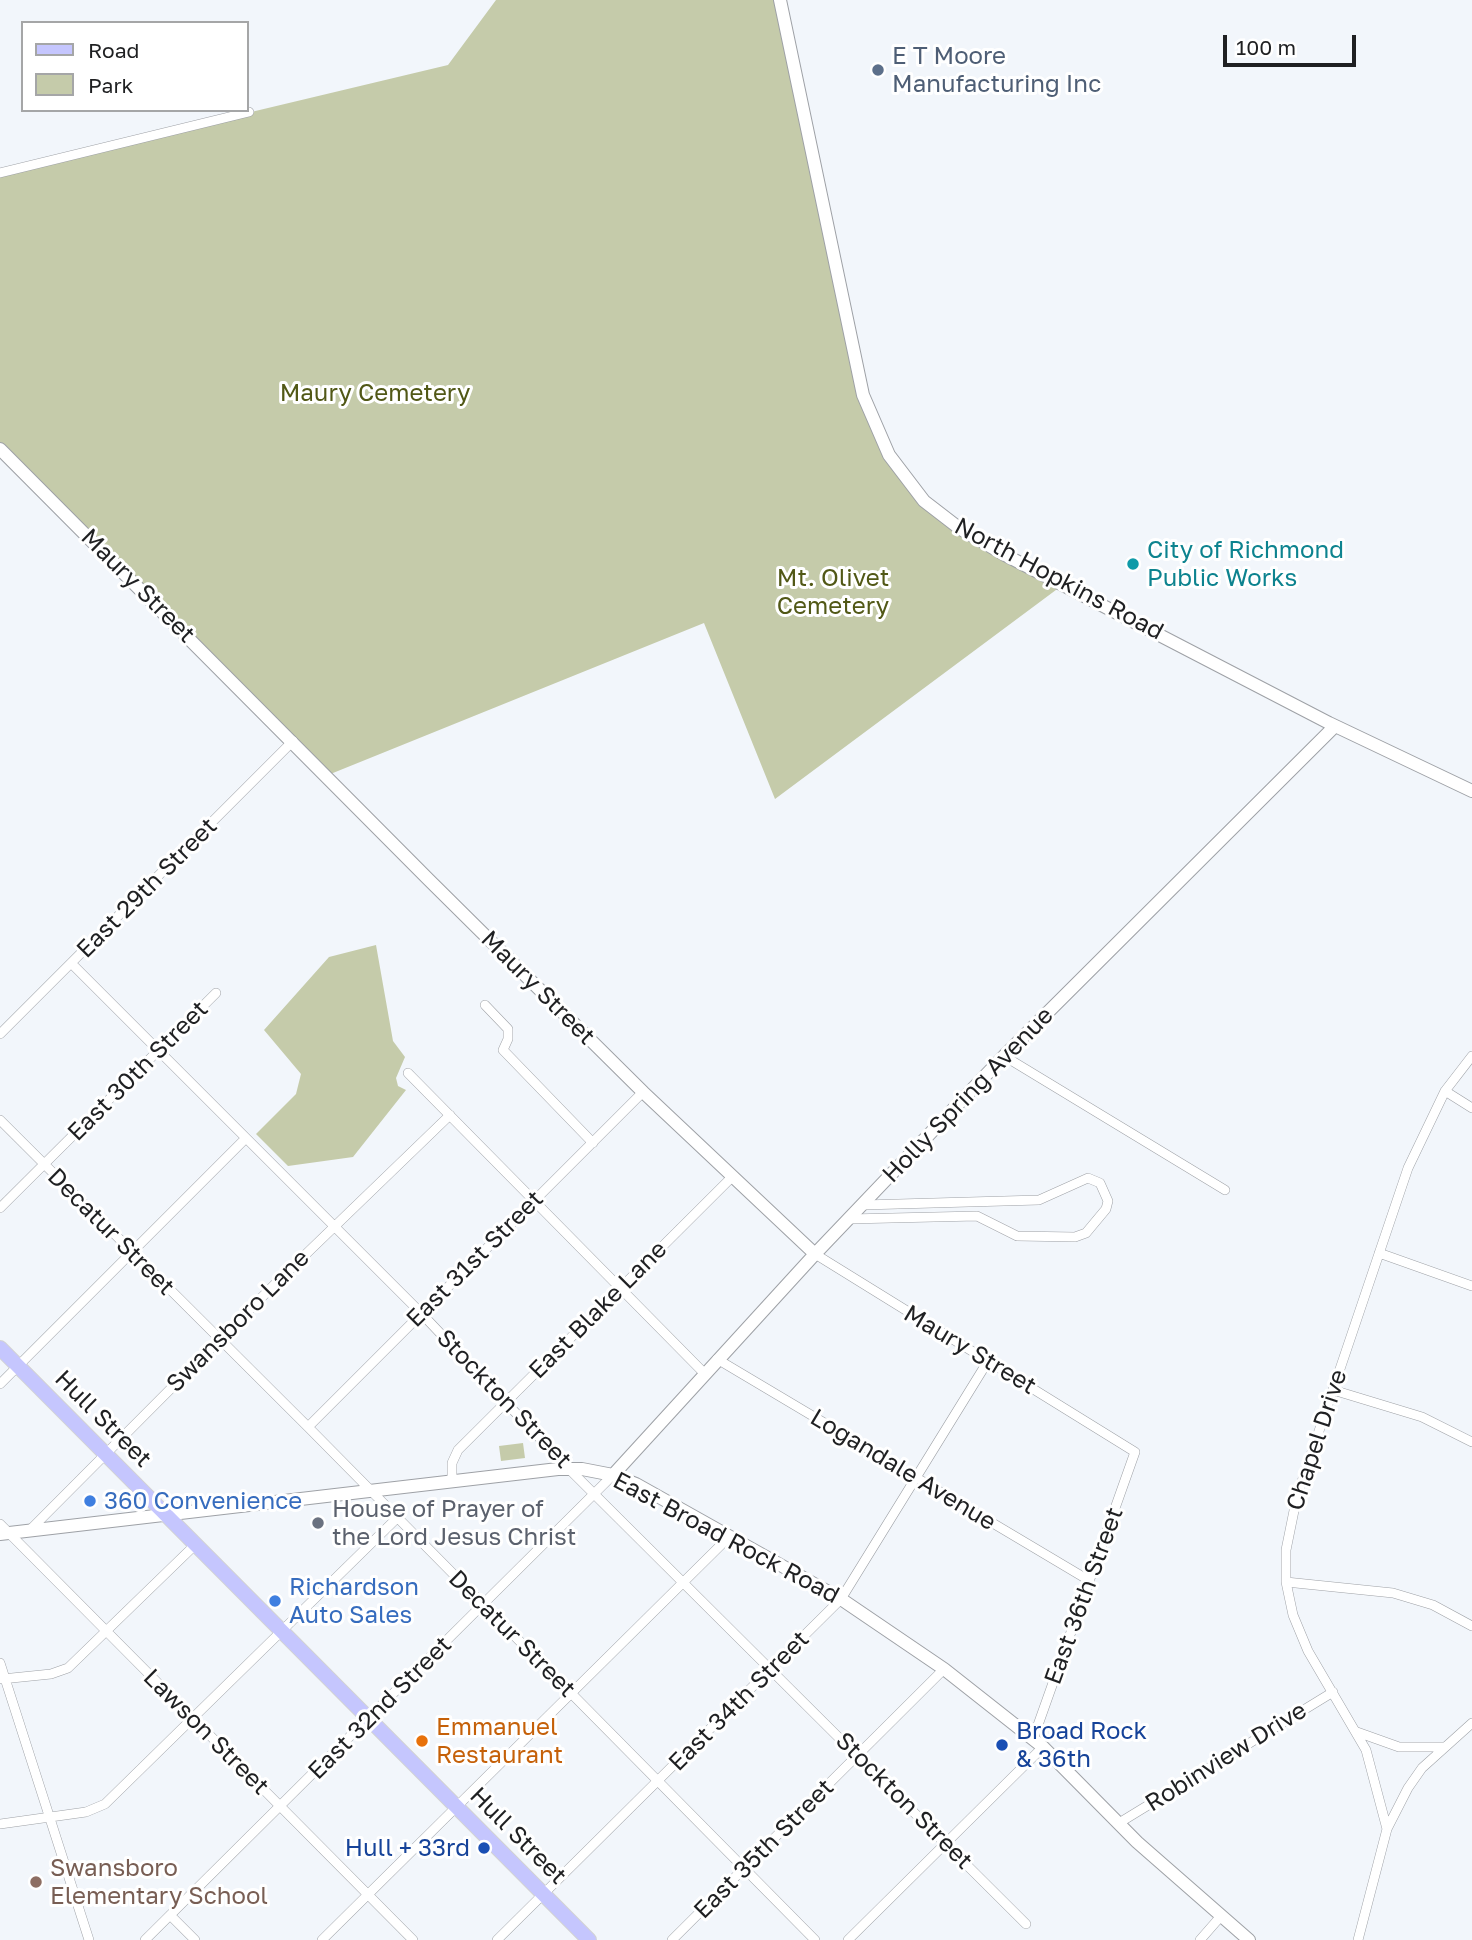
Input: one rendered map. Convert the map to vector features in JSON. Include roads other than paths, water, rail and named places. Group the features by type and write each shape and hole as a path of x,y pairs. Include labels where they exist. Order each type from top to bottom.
{"main road":[{"name":"North Hopkins Road","path":"780,0 853,360 880,438 900,471 924,501 959,528 1335,726 1472,791"},
{"name":"Maury Street","path":"0,449 643,1092 815,1254"},
{"name":"Holly Spring Avenue","path":"613,1475 717,1359 1004,1056 1335,726"},
{"name":"Hull Street","path":"0,1348 589,1940"},
{"name":"East Broad Rock Road","path":"3,1531 29,1531 167,1516 568,1468 613,1475 636,1484 841,1599 944,1669 1038,1743 1119,1823 1249,1940"}],"street":[{"path":"0,173 249,112"},
{"name":"East 29th Street","path":"0,1034 293,741"},
{"name":"Stockton Street","path":"71,963 335,1225 508,1401 568,1468 684,1580 1026,1924"},
{"name":"East 30th Street","path":"0,1208 216,993"},
{"path":"485,1005 508,1029 508,1039 503,1050 593,1143"},
{"path":"1004,1056 1225,1190"},
{"name":"Chapel Drive","path":"1387,1829 1373,1770 1357,1732 1300,1634 1286,1582 1286,1550 1297,1496 1408,1168 1445,1091 1472,1056"},
{"path":"408,1073 536,1199 704,1373"},
{"path":"1445,1091 1472,1108"},
{"name":"East 31st Street","path":"308,1427 643,1092"},
{"name":"Swansboro Lane","path":"29,1531 219,1339 450,1115"},
{"name":"Decatur Street","path":"0,1120 815,1940"},
{"path":"0,1384 246,1138"},
{"name":"East Blake Lane","path":"452,1481 452,1463 458,1450 732,1177"},
{"path":"849,1219 970,1216 985,1219 1017,1236 1075,1237 1086,1233 1106,1209 1108,1201 1100,1183 1088,1178 1039,1199 863,1205"},
{"path":"1379,1253 1472,1286"},
{"name":"Maury Street","path":"815,1254 1135,1452"},
{"name":"Logandale Avenue","path":"717,1359 1090,1581"},
{"name":"East 34th Street","path":"498,1940 660,1782 841,1599 988,1361"},
{"path":"1333,1390 1422,1417 1472,1442"},
{"name":"East 36th Street","path":"848,1940 945,1843 1038,1743 1135,1452"},
{"name":"East 32nd Street","path":"145,1940 613,1475"},
{"path":"0,1825 99,1808 283,1632 397,1518"},
{"name":"Lawson Street","path":"3,1531 413,1940"},
{"path":"322,1940 730,1536"},
{"path":"3,1679 61,1672 196,1544"},
{"path":"1286,1582 1393,1593 1433,1605 1472,1626"},
{"path":"0,1663 89,1940"},
{"name":"East 35th Street","path":"672,1940 944,1669"},
{"name":"Robinview Drive","path":"1119,1823 1333,1692"},
{"path":"1358,1940 1387,1829 1408,1788 1443,1747 1472,1723"},
{"path":"1357,1732 1399,1747 1443,1747"},
{"path":"170,1915 195,1940"},
{"path":"1200,1940 1221,1916"}],"place":[{"name":"E T Moore Manufacturing Inc","path":"878,70"},
{"name":"City of Richmond Public Works","path":"1133,564"},
{"name":"360 Convenience","path":"90,1501"},
{"name":"House of Prayer of the Lord Jesus Christ","path":"318,1523"},
{"name":"Richardson Auto Sales","path":"275,1601"},
{"name":"Emmanuel Restaurant","path":"422,1741"},
{"name":"Broad Rock & 36th","path":"1002,1745"},
{"name":"Hull + 33rd","path":"484,1848"},
{"name":"Swansboro Elementary School","path":"36,1882"}],"park label":[{"name":"Maury Cemetery","path":"375,393"},
{"name":"Mt. Olivet Cemetery","path":"833,592"}]}
